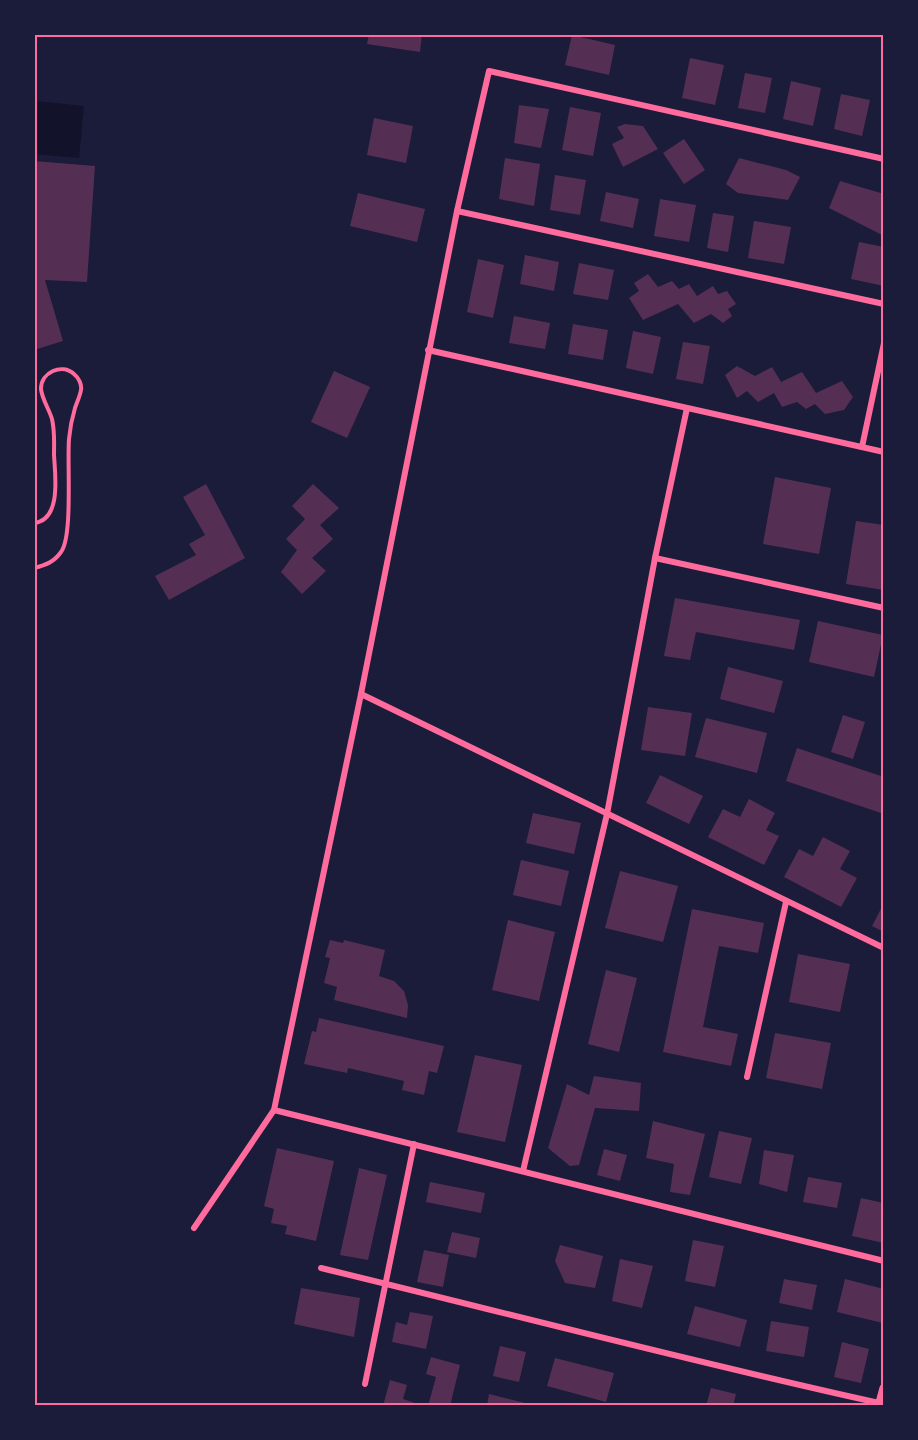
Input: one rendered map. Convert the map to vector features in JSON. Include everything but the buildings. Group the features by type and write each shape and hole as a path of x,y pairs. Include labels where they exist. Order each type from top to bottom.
{"street":[{"path":"194,1228 274,1110 457,211 489,71 884,159"},
{"path":"457,211 884,304"},
{"path":"862,447 884,343"},
{"path":"429,350 884,452"},
{"path":"523,1171 607,814 655,558 687,408"},
{"path":"655,558 884,608"},
{"path":"360,694 884,948"},
{"path":"747,1077 786,902"},
{"path":"274,1110 884,1261"},
{"path":"365,1384 414,1144"},
{"path":"321,1268 879,1405 884,1388"}],"lane":[{"path":"34,523 40,523 55,504 55,437 52,420 41,389 42,383 50,372 63,369 74,374 81,385 72,416 69,439 69,528 63,550 51,563 34,568"}],"shaded area":[{"path":"35,101 84,106 79,158 35,154"}]}
